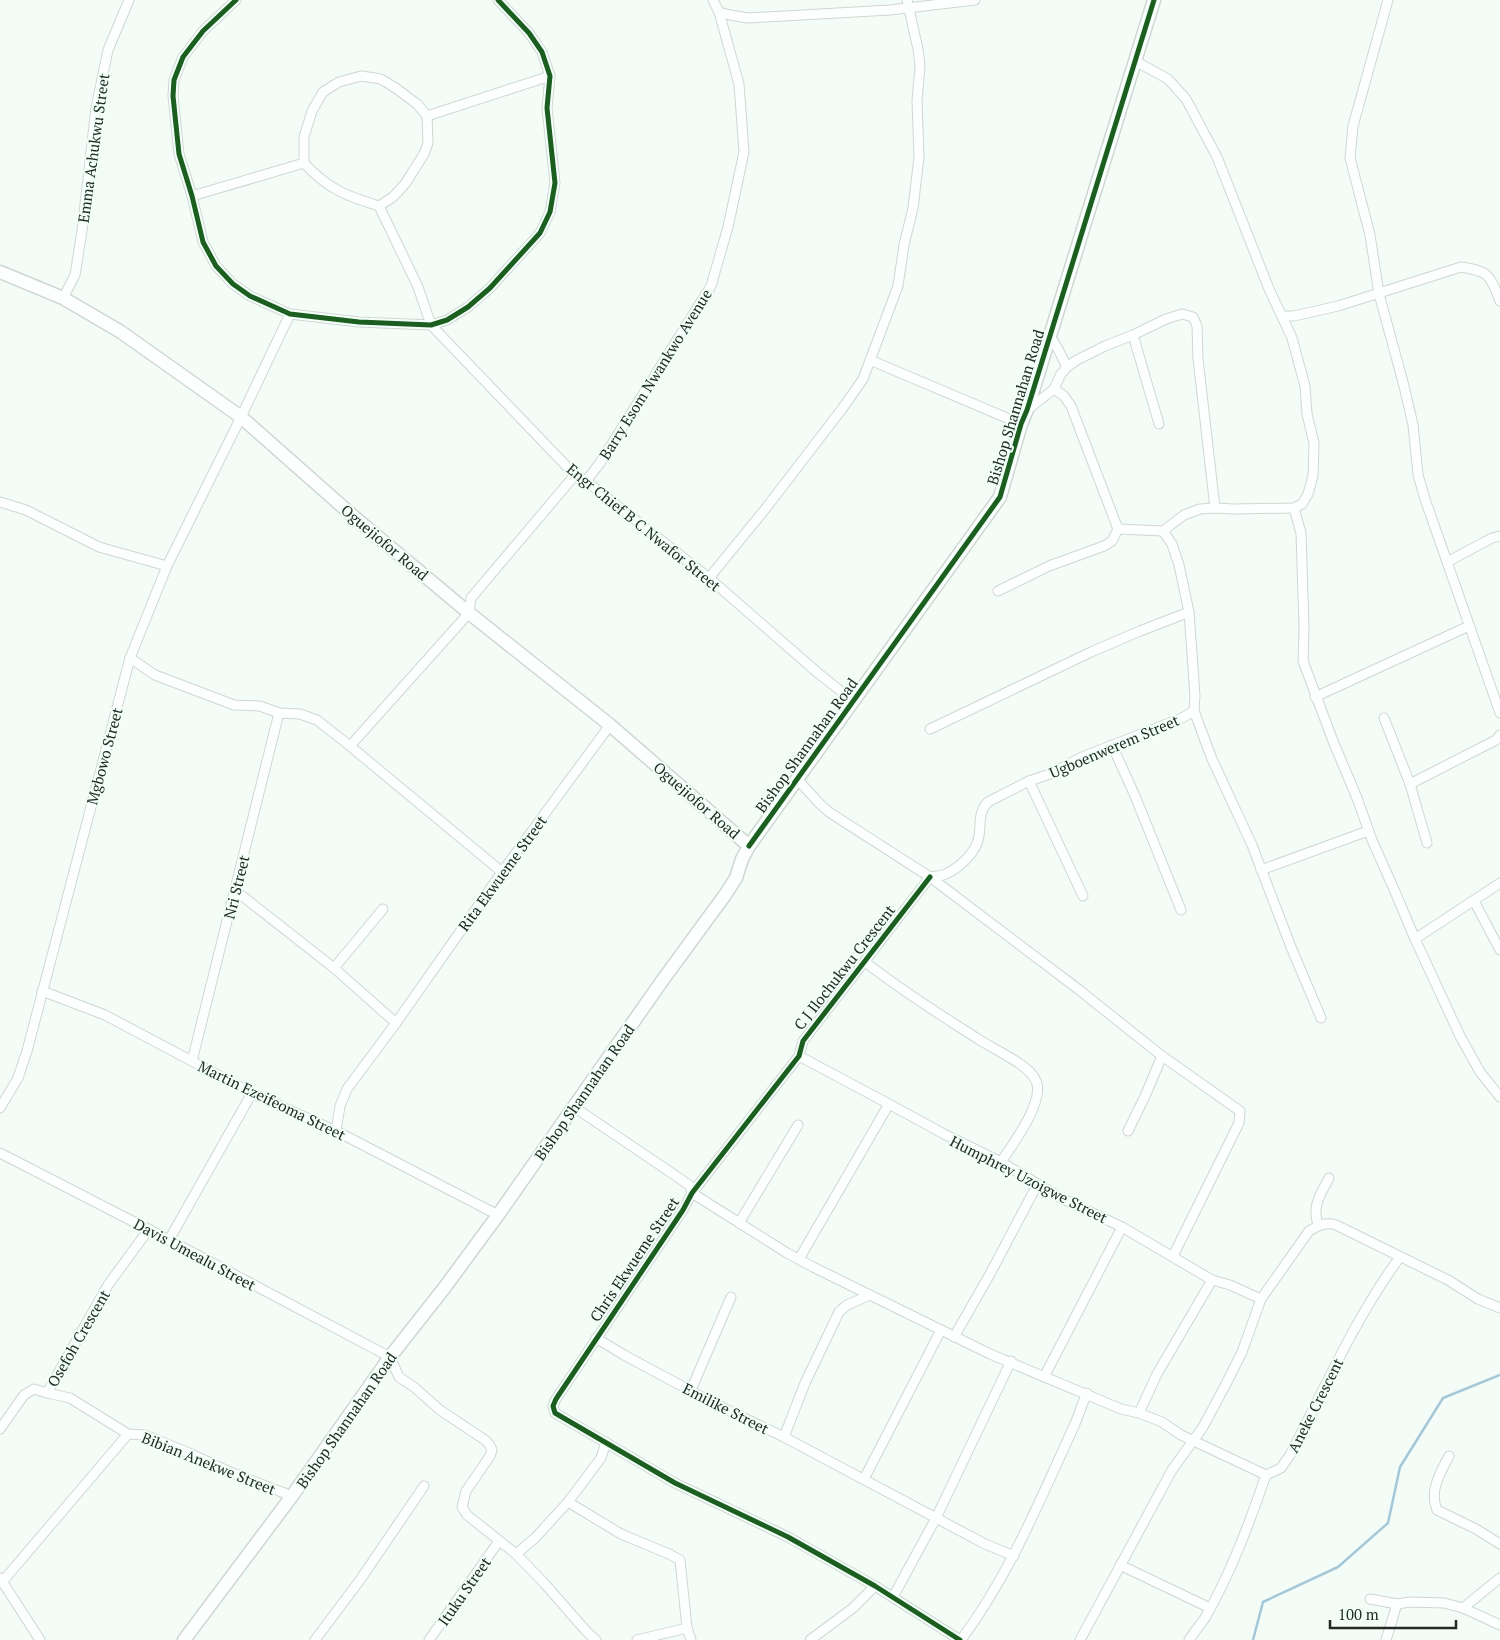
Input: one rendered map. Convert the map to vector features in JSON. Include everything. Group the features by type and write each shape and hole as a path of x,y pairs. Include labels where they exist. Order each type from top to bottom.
{"main road":[{"name":"Bishop Shannahan Road","path":"184,1640 292,1496 390,1356 445,1287 498,1215 662,981 725,895 736,878 748,846 797,778 850,698 1000,497 1152,1"},
{"name":"Oguejiofor Road","path":"0,272 63,298 121,332 241,417 353,516 468,613 610,725 748,846"}],"street":[{"name":"Emma Achukwu Street","path":"63,298 75,275 96,108 108,50 129,0"},
{"path":"236,0 202,31 183,57 174,80 173,96 179,154 203,242 216,266 233,284 250,296 290,314 359,322 431,325 447,320 468,307 490,288 540,233 550,212 555,183 547,108 550,76 542,52 529,34 498,0"},
{"name":"Barry Esom Nwankwo Avenue","path":"586,481 600,463 711,286 728,227 744,152 739,84 714,0"},
{"path":"719,12 748,18 974,0"},
{"path":"1388,0 1362,94 1350,146 1350,158 1368,228 1379,294 1413,425 1418,474 1426,502 1500,713"},
{"path":"709,578 766,508 863,380 898,286 919,157 917,101 920,66 908,4"},
{"path":"1118,529 1164,531 1184,515 1200,509 1294,508 1302,504 1308,494 1313,476 1314,443 1307,414 1305,386 1292,338 1269,289 1217,157 1186,99 1168,79 1135,61"},
{"path":"379,206 393,197 405,184 424,154 428,143 427,116 417,104 398,89 381,80 361,76 339,82 323,92 312,111 304,137 304,163 333,188 350,197 379,206 418,287 431,325"},
{"path":"427,116 550,76"},
{"path":"192,196 304,163"},
{"path":"1283,316 1294,316 1338,306 1461,267 1480,270 1492,279 1500,301"},
{"name":"Mgbowo Street","path":"0,1108 18,1078 28,1051 42,991 130,658 166,566 241,417 290,314"},
{"path":"1027,410 1054,390 1061,374 1067,367 1105,346 1174,316 1182,314 1193,317 1197,326 1198,359 1215,508"},
{"name":"Engr Chief B C Nwafor Street","path":"431,325 575,475 586,481 709,578 850,698"},
{"path":"1133,334 1159,424"},
{"path":"1050,336 1067,367"},
{"path":"870,360 1021,424"},
{"path":"998,591 1049,566 1104,546 1112,541 1118,529 1071,406 1064,396 1054,390"},
{"path":"350,746 468,613 471,598 575,475"},
{"path":"0,502 26,510 99,547 166,566"},
{"path":"1294,508 1301,533 1304,627 1303,661 1347,777 1357,798 1368,831 1415,939 1460,1036 1480,1072 1500,1097"},
{"name":"Ugboenwerem Street","path":"930,877 946,874 968,857 976,846 979,836 980,815 983,807 988,802 1029,780 1050,774 1082,757 1182,718 1194,711 1195,696 1188,612 1179,565 1172,544 1164,531"},
{"path":"1447,562 1492,538 1500,536"},
{"path":"930,729 1091,652 1188,612"},
{"path":"1316,696 1469,626"},
{"path":"130,658 155,675 234,705 260,706 279,713 300,714 317,720 502,872"},
{"path":"1194,711 1212,759 1252,845 1291,947 1321,1018"},
{"name":"Nri Street","path":"192,1060 236,891 279,713"},
{"path":"1384,718 1410,784 1427,843"},
{"name":"Rita Ekwueme Street","path":"336,1131 340,1106 347,1089 610,725"},
{"path":"1410,784 1496,740 1500,735"},
{"path":"1112,745 1135,796 1181,910"},
{"path":"797,778 829,812 930,877 1078,989 1162,1056 1240,1111 1239,1122 1173,1256"},
{"path":"1029,780 1083,896"},
{"path":"1261,870 1368,831"},
{"name":"C J Ilochukwu Crescent","path":"692,1193 799,1056 803,1041 930,877"},
{"path":"1415,939 1500,883"},
{"path":"236,891 334,968 396,1023"},
{"path":"1474,901 1500,950"},
{"path":"334,968 383,909"},
{"path":"865,962 890,981 1020,1064 1033,1075 1037,1084 1038,1096 1019,1134 1001,1162"},
{"name":"Martin Ezeifeoma Street","path":"42,991 105,1015 252,1093 336,1131 498,1215"},
{"name":"Humphrey Uzoigwe Street","path":"799,1056 944,1134 1001,1162 1061,1198 1122,1227 1212,1280 1230,1285 1261,1299"},
{"path":"1128,1131 1162,1056"},
{"path":"169,1240 252,1093"},
{"path":"799,1259 889,1104"},
{"path":"574,1107 685,1182 690,1186 692,1193 799,1259 990,1354 1011,1361 1121,1409 1162,1422 1181,1435 1266,1475 1246,1535 1210,1608 1189,1640"},
{"path":"739,1223 798,1125"},
{"name":"Davis Umealu Street","path":"0,1153 390,1356"},
{"path":"1318,1225 1315,1213 1318,1199 1329,1178"},
{"path":"954,1337 1037,1185"},
{"name":"Chris Ekwueme Street","path":"692,1193 683,1210 556,1399 553,1406 555,1413 675,1483 788,1537 894,1597 961,1640"},
{"path":"1080,1640 1172,1470 1203,1427 1242,1352 1261,1299 1309,1231 1318,1225 1329,1223 1336,1225 1448,1280 1478,1299 1500,1308"},
{"path":"1044,1377 1122,1227"},
{"name":"Osefoh Crescent","path":"0,1429 24,1395 34,1389 47,1393 108,1285 149,1229"},
{"name":"Aneke Crescent","path":"1266,1475 1281,1468 1290,1455 1353,1332 1385,1278 1400,1257"},
{"path":"1138,1413 1157,1374 1212,1280"},
{"name":"Emilike Street","path":"596,1338 640,1364 731,1412 784,1437 805,1383 839,1312 847,1305 870,1295"},
{"path":"690,1390 732,1297"},
{"path":"864,1479 941,1330"},
{"path":"390,1356 398,1377 414,1387 440,1410 478,1435 489,1444 492,1450 490,1456 466,1491 462,1507 467,1515 516,1554 596,1640"},
{"path":"894,1597 936,1518 1011,1361"},
{"name":"Bibian Anekwe Street","path":"47,1393 70,1398 128,1434 145,1435 230,1472 292,1496"},
{"path":"961,1640 980,1614 1014,1556 1054,1472 1087,1394"},
{"path":"40,1640 1,1579 128,1434"},
{"path":"784,1437 985,1544 1014,1556"},
{"path":"516,1554 535,1538 568,1502 601,1458 606,1442"},
{"path":"1449,1456 1436,1483 1434,1502 1437,1510 1476,1529 1500,1544"},
{"path":"315,1640 360,1580 424,1486"},
{"path":"568,1502 621,1534 680,1560 687,1628 691,1640"},
{"name":"Ituku Street","path":"429,1640 499,1541"},
{"path":"1120,1565 1210,1608"},
{"path":"1463,1608 1500,1578"},
{"path":"810,1640 853,1608 875,1586"},
{"path":"1370,1599 1397,1604 1428,1601 1444,1603 1463,1608 1500,1625"},
{"path":"1386,1640 1397,1604"},
{"path":"637,1640 687,1628"}],"waterway":[{"path":"1253,1640 1263,1602 1338,1567 1388,1523 1400,1467 1443,1398 1500,1375"}],"cycle path":[{"path":"236,0 203,31 183,57 174,80 173,96 179,154 203,242 216,266 233,284 250,296 290,314 359,322 431,325 447,320 468,307 490,288 540,233 550,212 555,183 547,108 550,76 542,52 529,33 498,0"},
{"path":"749,846 1000,497 1021,424 1027,410 1154,0"},
{"path":"930,877 803,1041 799,1056 692,1193 683,1210 553,1406 555,1413 675,1483 788,1537 875,1586 960,1640"}]}
